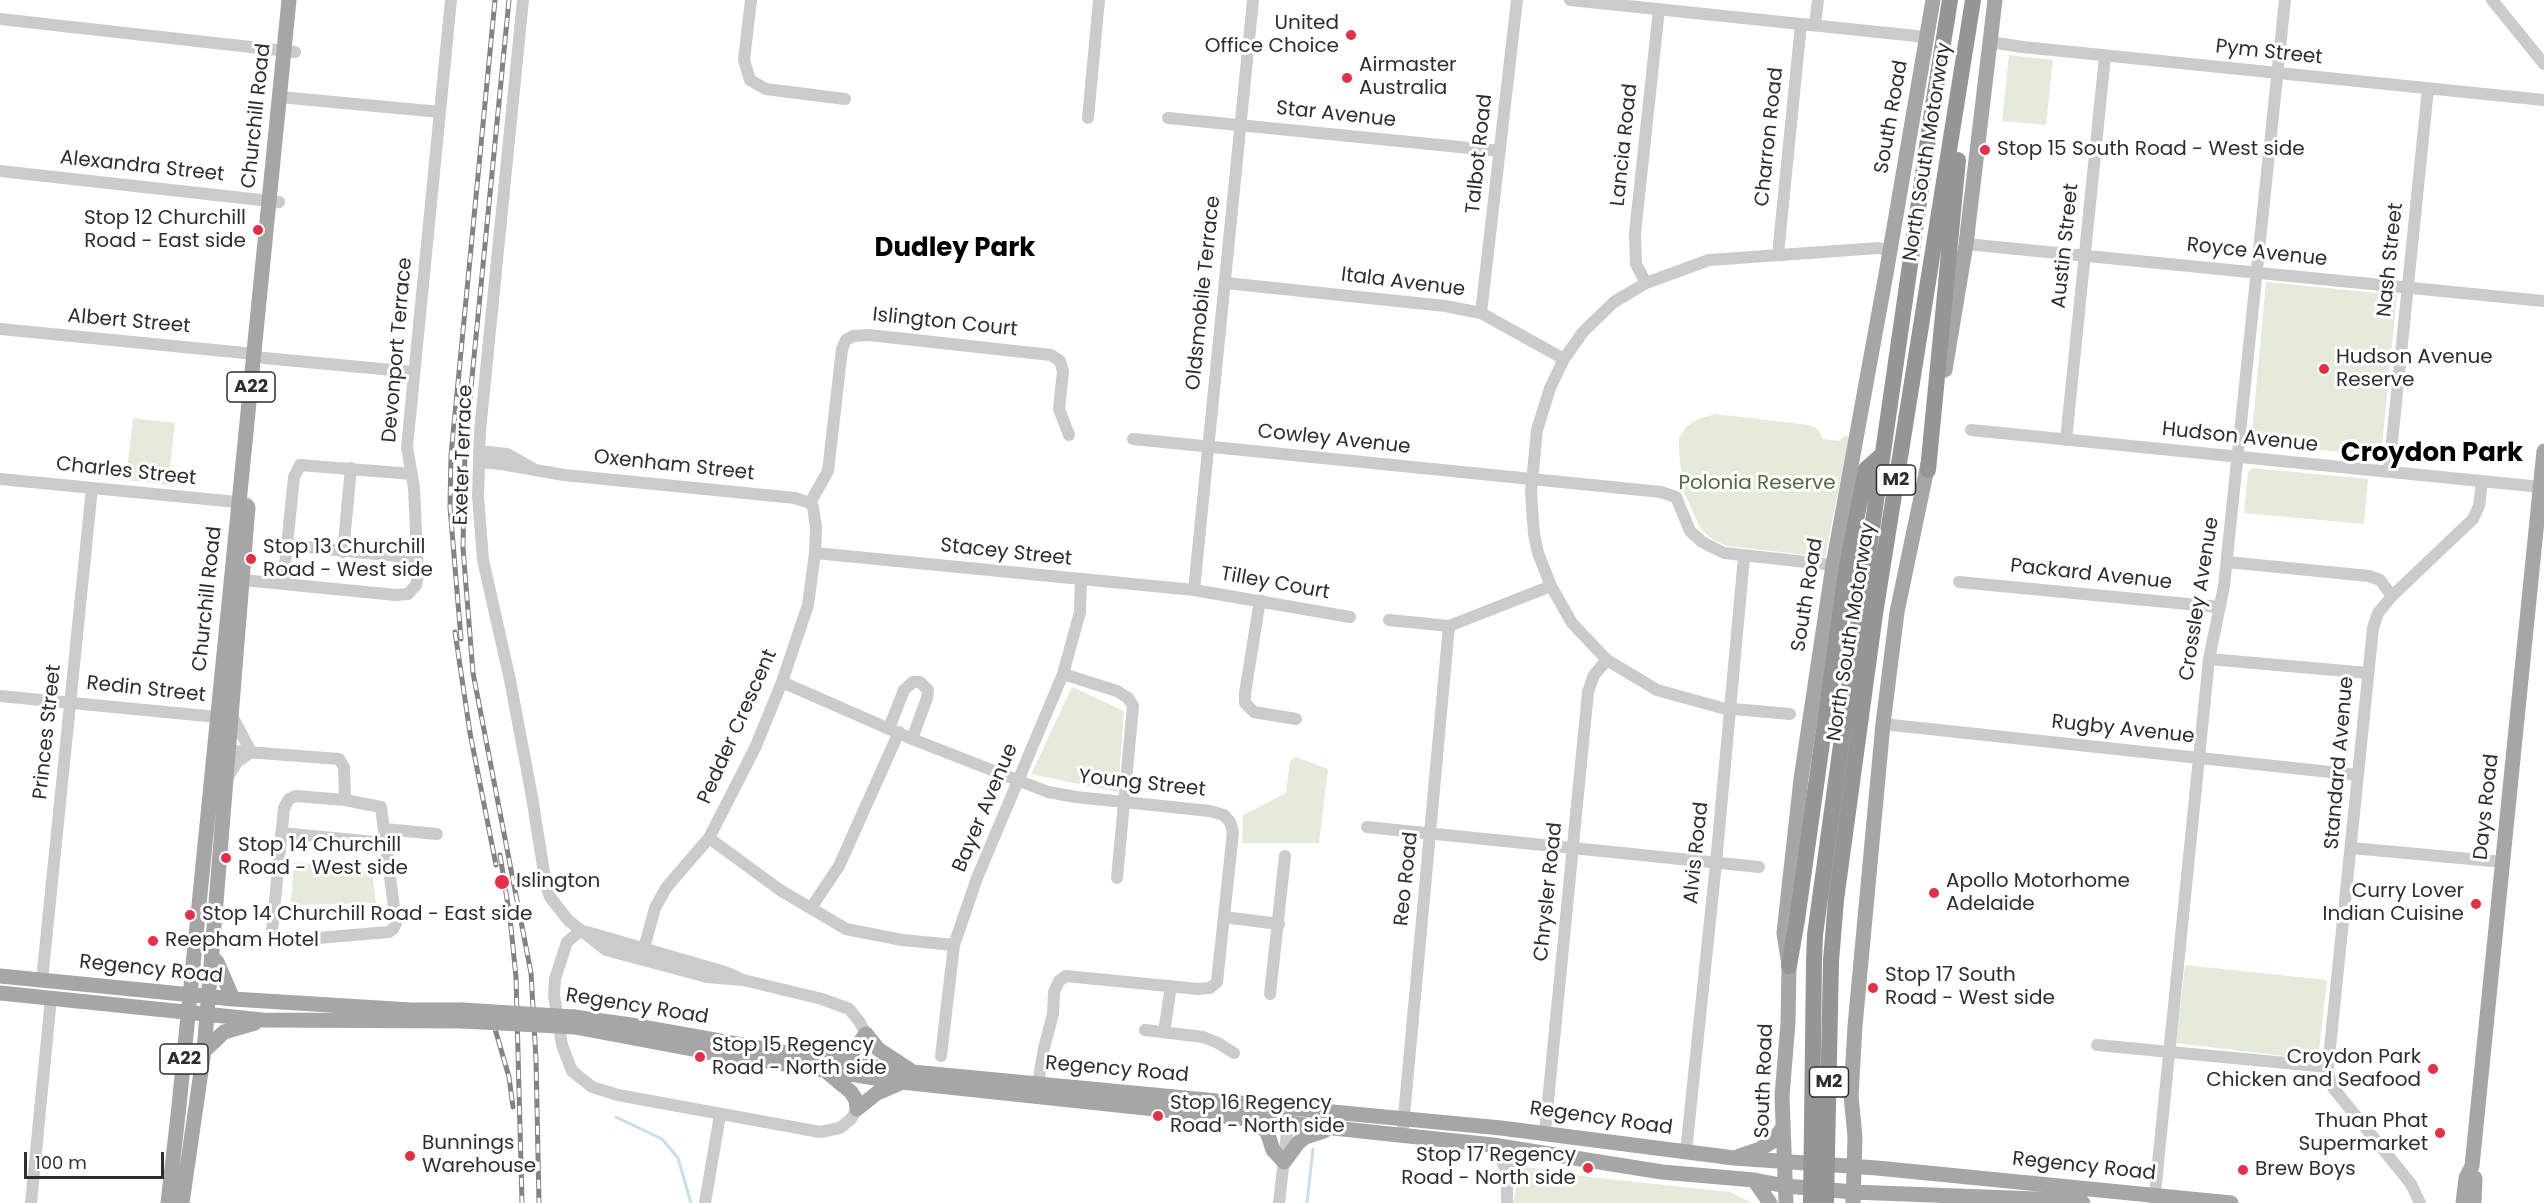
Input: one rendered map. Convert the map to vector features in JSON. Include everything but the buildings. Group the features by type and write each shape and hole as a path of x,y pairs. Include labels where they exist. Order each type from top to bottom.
{"highway":[{"name":"North South Motorway","path":"1811,1203 1815,935 1932,112 1950,0"},
{"name":"North South Motorway","path":"1826,1203 1831,961 1836,900 1868,661 1973,0"},
{"path":"1928,470 1958,166 1955,123"},
{"path":"1789,966 1847,566 1866,469 1883,454"}],"main road":[{"name":"Churchill Road","path":"289,0 290,51"},
{"name":"Churchill Road","path":"168,1203 188,1012 224,715 290,51 300,0"},
{"name":"South Road","path":"1786,1203 1783,1127 1789,966 1784,933 1801,779 1833,566 1933,0"},
{"path":"1876,1168 1857,1148 1851,1096 1855,1026 1883,724 1897,612 1928,470 1966,244 1995,0"},
{"name":"Days Road","path":"2465,1202 2466,1179 2472,1166 2541,512 2544,451"},
{"name":"Churchill Road","path":"183,1203 204,1051 212,957 225,780 220,750"},
{"path":"212,957 217,962 233,999"},
{"name":"Regency Road","path":"0,976 233,999 388,1008 463,1016 631,1024 826,1066 907,1077 1038,1090 1200,1099 1290,1107 1545,1132 1734,1158 1876,1168 2154,1199 2231,1203"},
{"name":"Regency Road","path":"0,993 262,1020 463,1016"},
{"path":"204,1051 224,1032 262,1020"},
{"path":"867,1034 878,1049 907,1077 877,1093 857,1109 856,1100 851,1092 826,1066 854,1050 867,1034"},
{"name":"Regency Road","path":"1038,1090 1199,1116 1517,1148 1662,1172 1754,1180 1853,1197 1917,1193 2083,1203"},
{"path":"1199,1116 1200,1099"},
{"path":"1254,1121 1266,1132 1273,1150 1284,1162 1305,1137 1330,1129"},
{"path":"1734,1158 1760,1149 1773,1141 1783,1127"},
{"path":"1501,1128 1517,1148"},
{"path":"1853,1197 1855,1137"},
{"path":"1754,1180 1770,1203"},
{"path":"1868,1203 1874,1201 1902,1202 1917,1193"}],"street":[{"name":"Devonport Terrace","path":"237,579 396,595 408,594 416,585 417,558 412,474 407,447 451,0"},
{"name":"Exeter Terrace","path":"523,0 479,457 478,496 483,560 510,680 546,885 558,908 580,930"},
{"path":"751,0 744,60 750,80 766,89 845,99"},
{"path":"1088,118 1099,0"},
{"name":"Oldsmobile Terrace","path":"1194,590 1253,0"},
{"name":"Talbot Road","path":"1481,313 1517,0"},
{"path":"1570,0 1666,6 1801,24 1926,37"},
{"path":"1815,25 1818,0"},
{"name":"Crossley Avenue","path":"2154,1199 2209,659 2227,562 2239,458 2285,0"},
{"path":"2492,0 2544,64"},
{"name":"Lancia Road","path":"1646,283 1636,264 1635,233 1666,6"},
{"path":"0,19 290,51"},
{"name":"Charron Road","path":"1778,254 1801,24"},
{"name":"Pym Street","path":"1989,42 2105,56 2544,100"},
{"name":"Austin Street","path":"2066,440 2105,56"},
{"name":"Nash Street","path":"2390,471 2428,89"},
{"path":"285,98 440,112"},
{"name":"Star Avenue","path":"1168,118 1500,151"},
{"name":"Alexandra Street","path":"0,171 274,201"},
{"name":"Royce Avenue","path":"1966,244 2544,301"},
{"path":"1790,714 1730,709 1699,703 1657,690 1607,660 1572,623 1551,586 1538,554 1534,534 1531,480 1537,430 1550,388 1564,358 1583,332 1614,302 1646,283 1709,260 1879,248 1890,251"},
{"name":"Itala Avenue","path":"1226,284 1445,306 1481,313 1564,358"},
{"name":"Albert Street","path":"0,329 414,372"},
{"name":"Islington Court","path":"810,503 826,476 831,458 842,350 846,340 861,334 1051,355 1060,361 1063,370 1059,409 1069,435"},
{"name":"Hudson Avenue","path":"1971,430 2541,487"},
{"name":"Cowley Avenue","path":"1132,439 1670,494 1676,497 1690,531 1702,542 1724,553 1744,557"},
{"name":"Oxenham Street","path":"479,457 564,475 795,498 810,503"},
{"path":"283,584 297,467 306,463 412,474"},
{"path":"343,552 351,468"},
{"name":"Charles Street","path":"0,479 244,503"},
{"name":"Standard Avenue","path":"2420,1203 2411,1184 2334,1089 2328,1067 2373,628 2378,613 2392,596 2473,519 2479,506 2482,481"},
{"name":"Princes Street","path":"42,980 92,488"},
{"name":"Pedder Crescent","path":"643,953 655,908 666,888 709,838 755,748 782,682 808,605 815,553 815,520 810,503"},
{"path":"287,545 417,558"},
{"name":"Stacey Street","path":"815,553 1194,590"},
{"path":"1744,557 1833,566"},
{"name":"Alvis Road","path":"1686,1152 1716,863 1744,557"},
{"path":"2227,562 2368,576 2380,580 2392,596"},
{"name":"Bayer Avenue","path":"941,1056 954,945 977,878 1064,674 1080,612 1081,580"},
{"name":"Packard Avenue","path":"1959,582 2219,607"},
{"path":"1389,620 1449,626 1551,586"},
{"name":"Tilley Court","path":"1194,590 1350,617"},
{"path":"1260,600 1245,704 1254,712 1296,719"},
{"name":"Reo Road","path":"1402,1136 1449,626"},
{"path":"2209,659 2368,673"},
{"name":"Chrysler Road","path":"1545,1132 1588,692 1594,675 1607,660"},
{"path":"1064,674 1117,691 1128,698 1133,706 1117,878"},
{"name":"Young Street","path":"782,682 912,739 1057,794 1224,814 1230,822 1233,832 1217,982 1210,988 1066,976 1059,981 1054,992 1053,1014 1044,1048 1038,1090"},
{"path":"811,908 839,866 870,802 894,730 904,690 913,682 920,682 927,690 927,698 912,739"},
{"name":"Redin Street","path":"0,696 224,715"},
{"path":"224,715 251,752"},
{"name":"Rugby Avenue","path":"1883,724 2358,775"},
{"path":"220,750 339,759 344,767 345,800"},
{"path":"225,780 237,762 251,752"},
{"path":"296,796 345,800 381,807 396,923 388,932 282,941 272,931 284,808 289,799 296,796"},
{"path":"1366,827 1759,867"},
{"path":"385,829 437,834"},
{"path":"281,833 386,843"},
{"path":"709,838 780,890 846,929 902,940 954,945"},
{"path":"2352,848 2503,861"},
{"path":"1270,994 1285,856"},
{"path":"1224,917 1279,924"},
{"path":"857,1109 851,1119 840,1128 820,1132 618,1095 592,1087 572,1071 562,1045 554,995 555,979 567,942 580,930 606,951 643,953 707,977 743,980 822,999 849,1009 860,1021 867,1034"},
{"path":"1164,1032 1171,986"},
{"path":"31,1203 51,998"},
{"path":"1144,1030 1210,1039 1234,1053"},
{"path":"2097,1045 2328,1067"},
{"path":"1279,1203 1290,1107"},
{"path":"705,1203 720,1115"},
{"path":"1493,1145 1507,1171 1507,1203"},
{"path":"1507,1171 1516,1158 1517,1148"}],"green space":[{"path":"2009,55 2053,60 2046,125 2002,121"},
{"name":"Hudson Avenue Reserve","path":"2266,282 2397,295 2381,456 2251,443"},
{"name":"Polonia Reserve","path":"1716,414 1809,425 1817,428 1823,439 1839,441 1844,436 1849,437 1825,557 1727,546 1713,540 1700,528 1684,492 1679,438 1686,427 1698,419"},
{"path":"133,418 175,423 168,485 126,480"},
{"path":"2252,468 2368,479 2364,524 2244,513 2248,472"},
{"path":"1072,687 1124,711 1118,792 1031,774"},
{"path":"1296,757 1328,769 1319,843 1242,843 1243,815 1286,793 1290,761"},
{"path":"294,862 372,871 376,903 294,905 291,901"},
{"path":"2185,965 2327,980 2318,1060 2176,1043"},
{"path":"1521,1166 1589,1177 1730,1192 1752,1203 1513,1203"}],"waterway":[{"path":"616,1117 662,1139 678,1158 691,1203"},
{"path":"1307,1203 1313,1149"}],"railway":[{"path":"461,639 450,507 451,455 495,0"},
{"path":"509,0 465,449 463,548 473,673 531,973 536,1059 539,1203"},
{"path":"455,632 470,733 496,865"},
{"path":"500,855 516,977 522,1203"},
{"path":"493,1022 509,1077 513,1107"}],"place":[{"name":"United Office Choice","path":"1351,35"},
{"name":"Airmaster Australia","path":"1347,78"},
{"name":"Stop 15 South Road - West side","path":"1985,150"},
{"name":"Stop 12 Churchill Road - East side","path":"258,230"},
{"name":"Hudson Avenue Reserve","path":"2324,369"},
{"name":"Stop 13 Churchill Road - West side","path":"251,559"},
{"name":"Stop 14 Churchill Road - West side","path":"226,858"},
{"name":"Islington","path":"502,882"},
{"name":"Apollo Motorhome Adelaide","path":"1934,893"},
{"name":"Curry Lover Indian Cuisine","path":"2476,904"},
{"name":"Stop 14 Churchill Road - East side","path":"190,915"},
{"name":"Reepham Hotel","path":"153,941"},
{"name":"Stop 17 South Road - West side","path":"1873,988"},
{"name":"Stop 15 Regency Road - North side","path":"700,1057"},
{"name":"Croydon Park Chicken and Seafood","path":"2433,1069"},
{"name":"Stop 16 Regency Road - North side","path":"1158,1116"},
{"name":"Thuan Phat Supermarket","path":"2440,1133"},
{"name":"Bunnings Warehouse","path":"410,1156"},
{"name":"Stop 17 Regency Road - North side","path":"1588,1168"},
{"name":"Brew Boys","path":"2243,1170"}],"district":[{"name":"Dudley Park","path":"955,249"},
{"name":"Croydon Park","path":"2432,454"}]}
